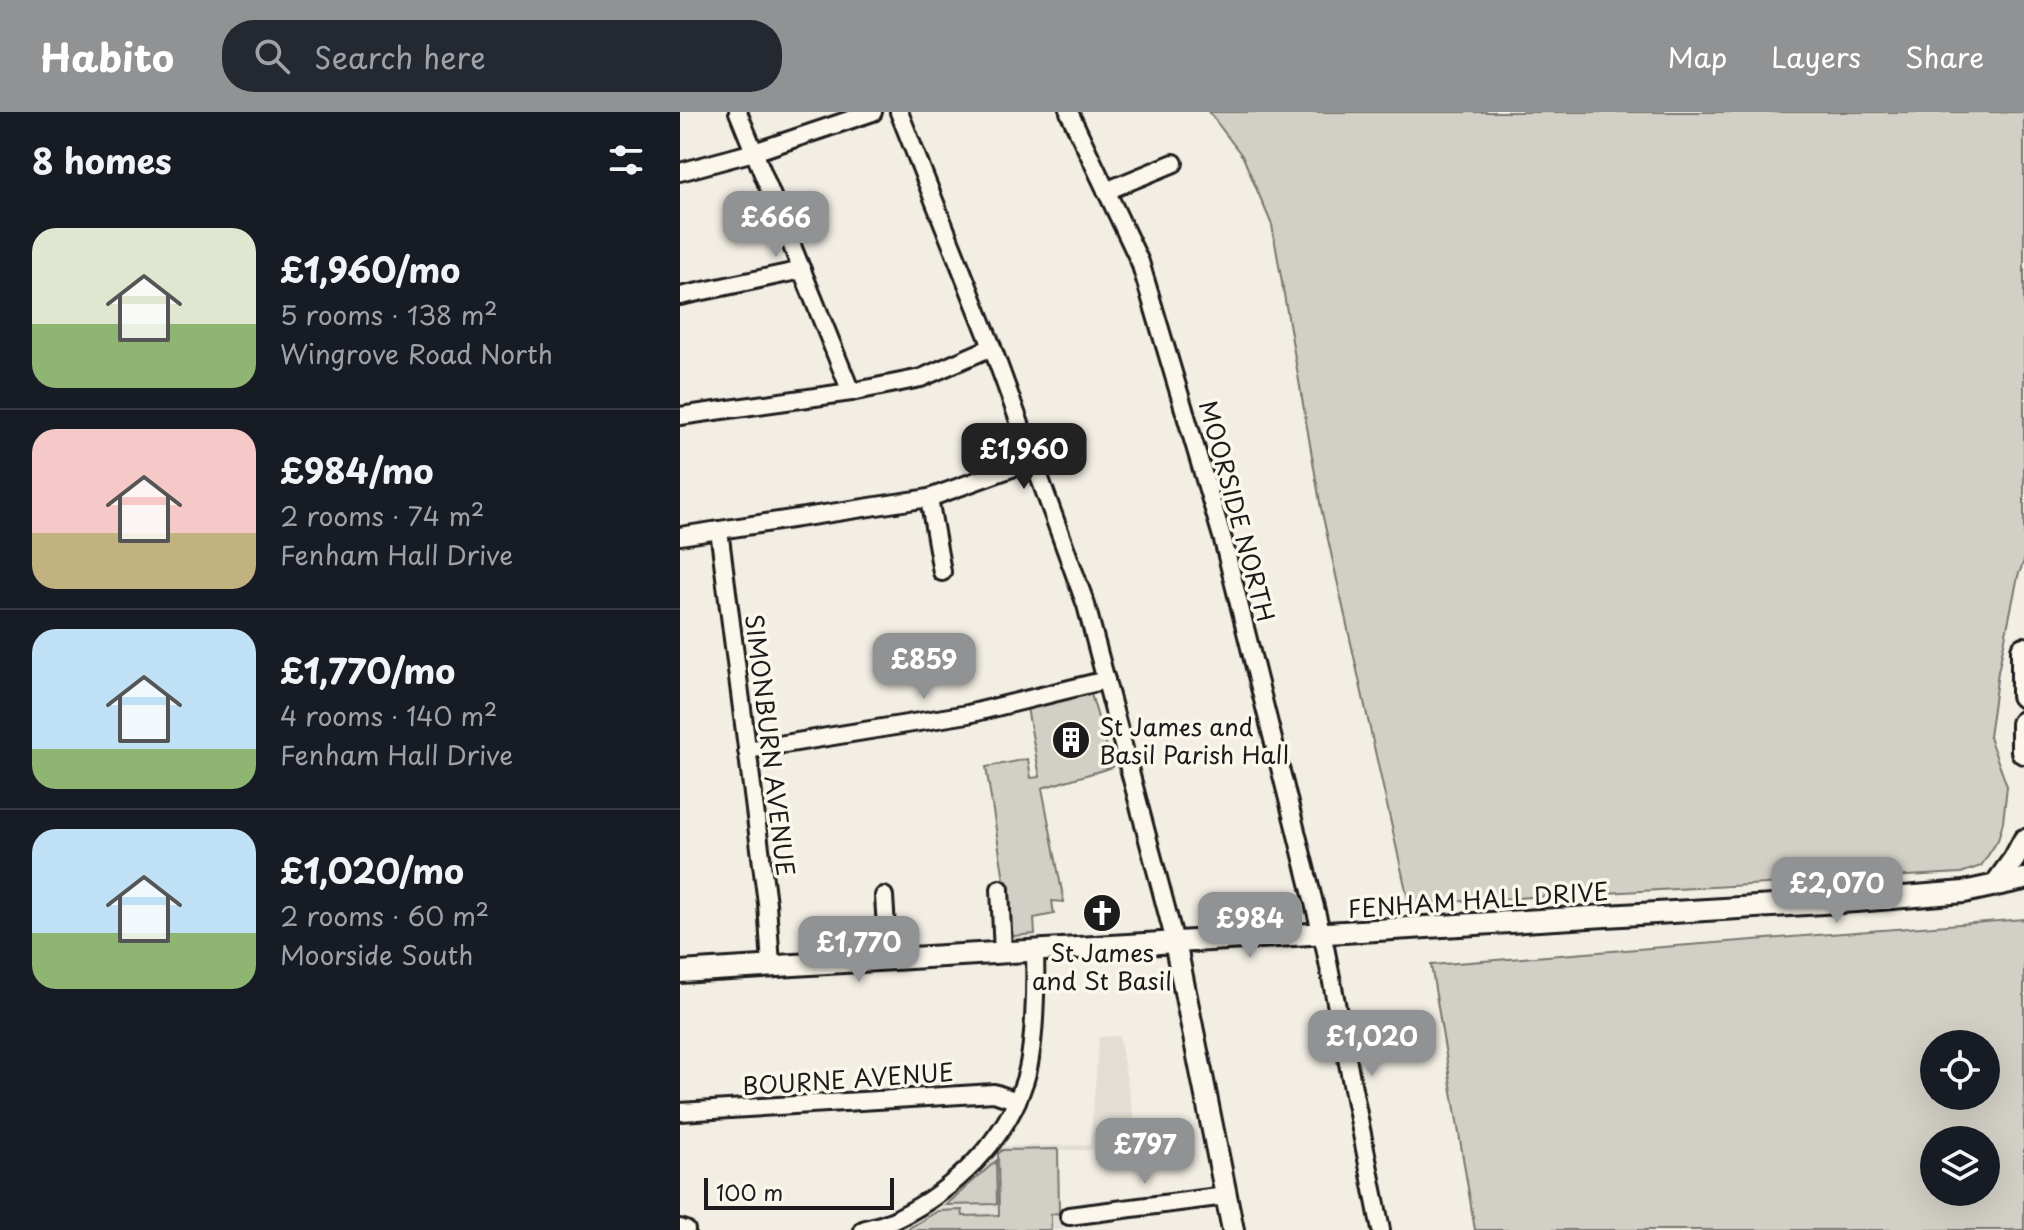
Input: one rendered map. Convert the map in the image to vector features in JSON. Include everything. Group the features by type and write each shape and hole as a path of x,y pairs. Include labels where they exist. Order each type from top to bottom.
{"main road":[{"path":"2024,650 2024,695"},
{"path":"2024,724 2024,751"}],"street":[{"path":"738,112 851,392"},
{"path":"680,172 754,152 873,112"},
{"path":"899,112 992,347 1086,605 1175,942 1233,1230"},
{"name":"MOORSIDE NORTH","path":"1069,112 1140,262 1210,496 1322,935 1381,1230"},
{"path":"1106,191 1174,163"},
{"path":"680,296 802,270"},
{"path":"680,416 851,392 921,378 992,347"},
{"path":"680,536 929,498 1034,460"},
{"path":"929,498 942,572"},
{"name":"SIMONBURN AVENUE","path":"719,530 767,903 771,966"},
{"path":"747,750 968,714 1106,680"},
{"path":"1994,884 2014,859 2024,840"},
{"name":"FENHAM HALL DRIVE","path":"1994,884 2024,864"},
{"name":"FENHAM HALL DRIVE","path":"680,972 1856,901 1936,895 2024,879"},
{"path":"1000,889 1003,953"},
{"path":"884,896 888,961"},
{"path":"863,1230 897,1219 964,1173 993,1142 1017,1101 1029,1063 1035,998 1035,951"},
{"name":"BOURNE AVENUE","path":"680,1112 994,1093 1017,1101"},
{"path":"1069,1216 1226,1196"},
{"path":"680,1228 686,1230"}],"shaded area":[{"path":"1209,112 2024,112 2024,561 2018,576 1998,672 1989,737 2007,786 2003,822 1998,840 1981,866 1961,873 1409,904 1321,508 1272,225 1243,157"},
{"path":"1090,691 1113,767 1042,788 1064,902 1052,901 1054,914 1034,918 1035,934 1013,936 986,767 1028,759 1031,778 1040,777 1027,708"},
{"path":"2024,919 2024,1230 1475,1230 1431,965"},
{"path":"1119,1036 1138,1141 1090,1150 1058,1150 1059,1213 1064,1230 886,1230 979,1168 999,1146 1090,1145 1099,1037"},
{"path":"1058,1149 1059,1213 1051,1214 1051,1230 906,1230 938,1211 962,1210 963,1216 999,1215 998,1154 1002,1150"},
{"path":"996,1161 997,1204 946,1205"}],"place":[{"name":"St James and Basil Parish Hall","path":"1071,740"},
{"name":"St James and St Basil","path":"1102,913"}]}
